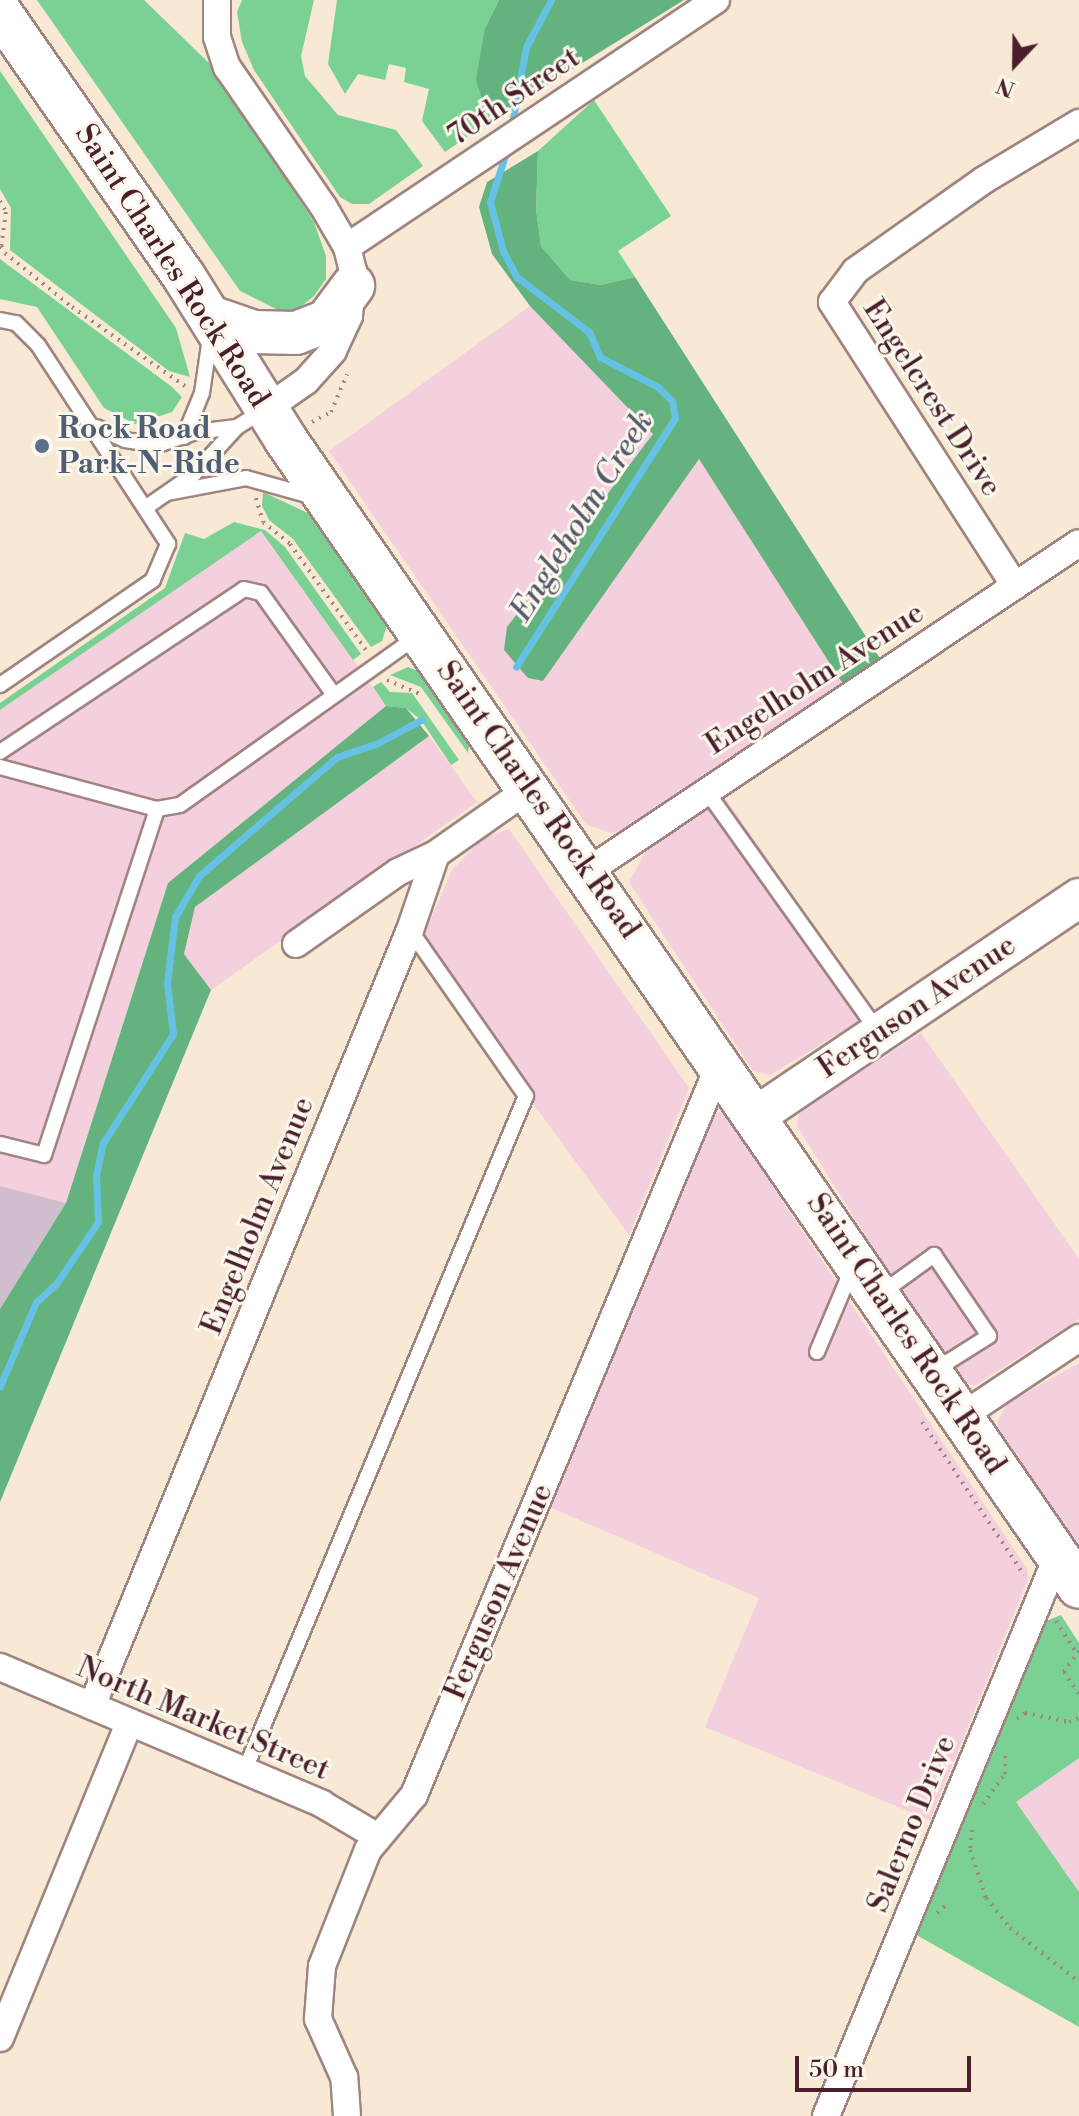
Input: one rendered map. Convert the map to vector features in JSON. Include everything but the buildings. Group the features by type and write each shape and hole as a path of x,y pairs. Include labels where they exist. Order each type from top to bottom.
{"main road":[{"name":"Saint Charles Rock Road","path":"0,12 210,317 252,418 338,512 1068,1572"},
{"path":"210,317 254,332 296,333 327,321 350,267"}],"street":[{"name":"70th Street","path":"350,267 501,145 716,0"},
{"path":"213,1 217,37 227,67 350,267 349,316 333,351 306,381 252,418"},
{"name":"Engelcrest Drive","path":"1015,586 832,302 855,271 984,180 1079,123"},
{"name":"Engelholm Avenue","path":"588,871 705,789 1079,543"},
{"path":"296,944 398,872 436,854 530,788"},
{"name":"Engelholm Avenue","path":"92,1706 410,930 436,854"},
{"name":"Ferguson Avenue","path":"756,1116 1079,898"},
{"name":"Ferguson Avenue","path":"347,2116 346,2085 318,2019 317,1985 359,1868 378,1837 414,1795 720,1063"},
{"path":"962,1416 1079,1338"},
{"name":"Salerno Drive","path":"826,2116 1068,1572"},
{"name":"North Market Street","path":"0,1667 322,1804 378,1837"},
{"path":"0,2038 129,1723"}],"lane":[{"path":"184,437 204,384 210,317"},
{"path":"0,320 28,332 148,506 168,544 153,580 0,685"},
{"path":"94,426 144,444 184,437 252,418"},
{"path":"148,506 207,462 252,418"},
{"path":"168,493 256,478 299,490 338,512"},
{"path":"0,752 244,589 261,593 334,695"},
{"path":"0,767 157,809 180,805 422,633"},
{"path":"705,789 879,1033"},
{"path":"0,1144 44,1155 157,809"},
{"path":"244,1772 526,1096 410,930"},
{"path":"817,1352 868,1278 934,1255 989,1336 932,1372"}],"path":[{"path":"0,201 7,222 0,246 72,307 190,388 186,396"},
{"path":"257,490 263,522 290,544 366,650"},
{"path":"386,678 394,687 415,689 428,706"},
{"path":"1079,1651 1064,1672 1079,1694"},
{"path":"1015,1721 1025,1713 1069,1722 1079,1718"},
{"path":"976,1815 1005,1774 1006,1740"},
{"path":"972,1822 970,1850 986,1898 1010,1928 1079,1982"}],"shaded area":[{"path":"530,306 654,434 507,627 543,681 699,458 843,684 625,831 611,833 586,824 329,451"},
{"path":"261,531 386,706 168,883 66,1203 0,1186 0,710"},
{"path":"429,736 477,802 211,990 184,954 195,907"},
{"path":"725,798 874,1012 770,1075 753,1071 629,882 646,851"},
{"path":"509,829 689,1088 629,1235 419,947 452,870 484,837"},
{"path":"921,1033 1079,1259 1079,1319 974,1386 954,1377 797,1126 799,1114 809,1106"},
{"path":"715,1112 724,1113 1027,1569 1028,1579 930,1820 705,1727 759,1598 545,1505"},
{"path":"0,1186 66,1203 0,1309"},
{"path":"1079,1363 1079,1549 998,1430 998,1420 1008,1403"},
{"path":"1079,1758 1079,1892 1016,1802"}],"green space":[{"path":"37,0 144,0 212,66 314,222 326,256 326,279 314,296 298,309 282,312 240,291"},
{"path":"242,0 314,0 301,56 305,76 338,115 396,130 423,166 369,204 352,204 340,197 254,70 242,42 237,12"},
{"path":"337,0 499,0 485,28 494,111 508,109 445,152 422,121 429,89 404,82 406,68 389,64 385,80 358,74 345,94 328,64"},
{"path":"499,0 684,0 508,109 494,111 482,99 476,80 485,28"},
{"path":"0,71 176,328 190,377 169,371 10,250 11,208 0,189"},
{"path":"594,100 671,216 618,251 635,277 601,285 570,280 541,246 536,209 538,151"},
{"path":"538,151 536,209 541,246 570,280 601,285 635,277 881,660 843,684 699,459 543,681 528,678 504,650 507,627 653,434 530,306 492,254 479,207 487,182"},
{"path":"0,259 172,387 182,397 172,412 135,424 104,408 37,307 0,299"},
{"path":"263,492 312,515 387,625 382,641 371,647 293,539 269,520 262,506"},
{"path":"234,522 265,530 285,547 361,654 353,660 261,531 0,710 0,703 165,588 185,533 204,539"},
{"path":"408,667 418,671 469,746 468,753 421,687 390,675"},
{"path":"381,682 390,692 412,693 459,760 451,765 421,720 406,708 386,706 373,687"},
{"path":"386,706 406,708 429,736 195,907 184,954 211,990 0,1502 0,1309 66,1203 168,883"},
{"path":"1061,1615 1079,1643 1079,1758 1016,1802 1079,1892 1079,2027 913,1933 1041,1623"}],"waterway":[{"name":"Engleholm Creek","path":"511,129 526,47 551,0"},
{"name":"Engleholm Creek","path":"507,149 490,202 503,251 517,277 589,332 600,357 658,387 672,401 675,418 516,667"},
{"name":"Engleholm Creek","path":"0,1386 36,1302 56,1284 98,1222 96,1175 103,1143 173,1034 167,983 175,917 199,876 337,757 378,743 421,720"}],"place":[{"name":"Rock Road Park-N-Ride","path":"42,446"}]}
